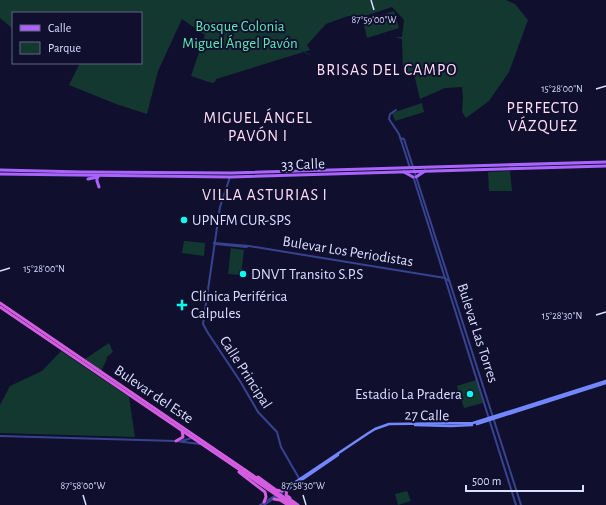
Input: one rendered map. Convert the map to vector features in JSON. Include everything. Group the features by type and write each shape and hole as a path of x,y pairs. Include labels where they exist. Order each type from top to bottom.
{"highway":[{"name":"Bulevar del Este","path":"0,303 166,420 197,437 226,456 290,505"},
{"name":"Bulevar del Este","path":"0,307 60,346 221,457 298,505"},
{"path":"178,441 183,437 182,429"},
{"path":"226,456 278,491 282,491"},
{"path":"221,457 265,493 266,498 264,504"},
{"path":"252,482 268,494 271,494 273,491 271,486"},
{"path":"287,490 286,495 295,504"},
{"path":"283,502 283,499 286,497 295,504"},
{"path":"274,499 279,499 290,505"}],"main road":[{"name":"33 Calle","path":"0,172 16,170 69,172 231,173 412,169 606,162"},
{"name":"33 Calle","path":"0,172 99,177 230,177 401,172 412,169 426,171 606,166"},
{"path":"401,172 415,177 426,171"},
{"path":"69,172 85,176 87,173 103,172"},
{"path":"88,179 99,177 97,181 99,187"},
{"name":"27 Calle","path":"287,490 300,479 384,427 401,425 459,426 479,423 606,382"},
{"name":"27 Calle","path":"282,491 375,429 389,424 468,423 491,419"}],"street":[{"name":"Bulevar Las Torres","path":"396,110 389,116 389,120 398,131 415,177 451,286 516,505"},
{"name":"Calle Principal","path":"230,177 219,212 203,321 204,326 258,412 277,432 281,447 300,479"},
{"name":"Bulevar Las Torres","path":"415,177 444,278 521,505"},
{"name":"Bulevar Los Periodistas","path":"214,243 246,247 249,246 444,278"},
{"path":"444,278 448,279 451,286"},
{"path":"453,303 455,304 456,302"},
{"path":"0,436 178,441 203,445"},
{"path":"178,441 197,437"},
{"name":"27 Calle","path":"260,505 274,499 287,490"},
{"name":"27 Calle","path":"264,504 282,491"}],"green space":[{"name":"Bosque Colonia Miguel Ángel Pavón","path":"0,0 506,0 515,4 528,20 509,72 489,101 466,118 462,112 462,87 445,88 420,99 414,74 405,76 403,71 402,39 395,37 402,37 404,20 392,7 365,16 348,16 326,24 307,45 310,50 216,79 215,82 212,83 191,76 205,35 182,19 158,71 147,114 116,104 69,85 80,64 142,64 142,12 12,12 12,28 0,18"},
{"path":"394,11 399,28 367,38 363,21"},
{"path":"422,103 424,112 395,121 392,113"},
{"path":"510,171 512,191 489,191 488,172"},
{"path":"184,241 205,243 204,256 182,253"},
{"path":"231,248 244,250 241,275 228,274"},
{"path":"109,343 113,352 106,358 107,359 101,371 85,359"},
{"path":"61,351 129,397 135,437 0,433 0,405 10,386 42,371"},
{"name":"Estadio La Pradera","path":"476,380 483,403 464,408 457,386"},
{"path":"407,491 411,501 398,505 395,494"}],"waterway":[{"path":"263,35 272,32 284,34 294,40 301,50 310,55"}],"place":[{"name":"UPNFM CUR-SPS","path":"184,220"},
{"name":"DNVT Transito S.P.S","path":"243,274"},
{"name":"Clínica Periférica Calpules","path":"182,305"},
{"name":"Estadio La Pradera","path":"470,394"}],"district":[{"name":"BRISAS DEL CAMPO","path":"387,69"},
{"name":"PERFECTO VÁZQUEZ","path":"543,116"},
{"name":"MIGUEL ÁNGEL PAVÓN I","path":"258,126"},
{"name":"VILLA ASTURIAS I","path":"265,194"}]}
